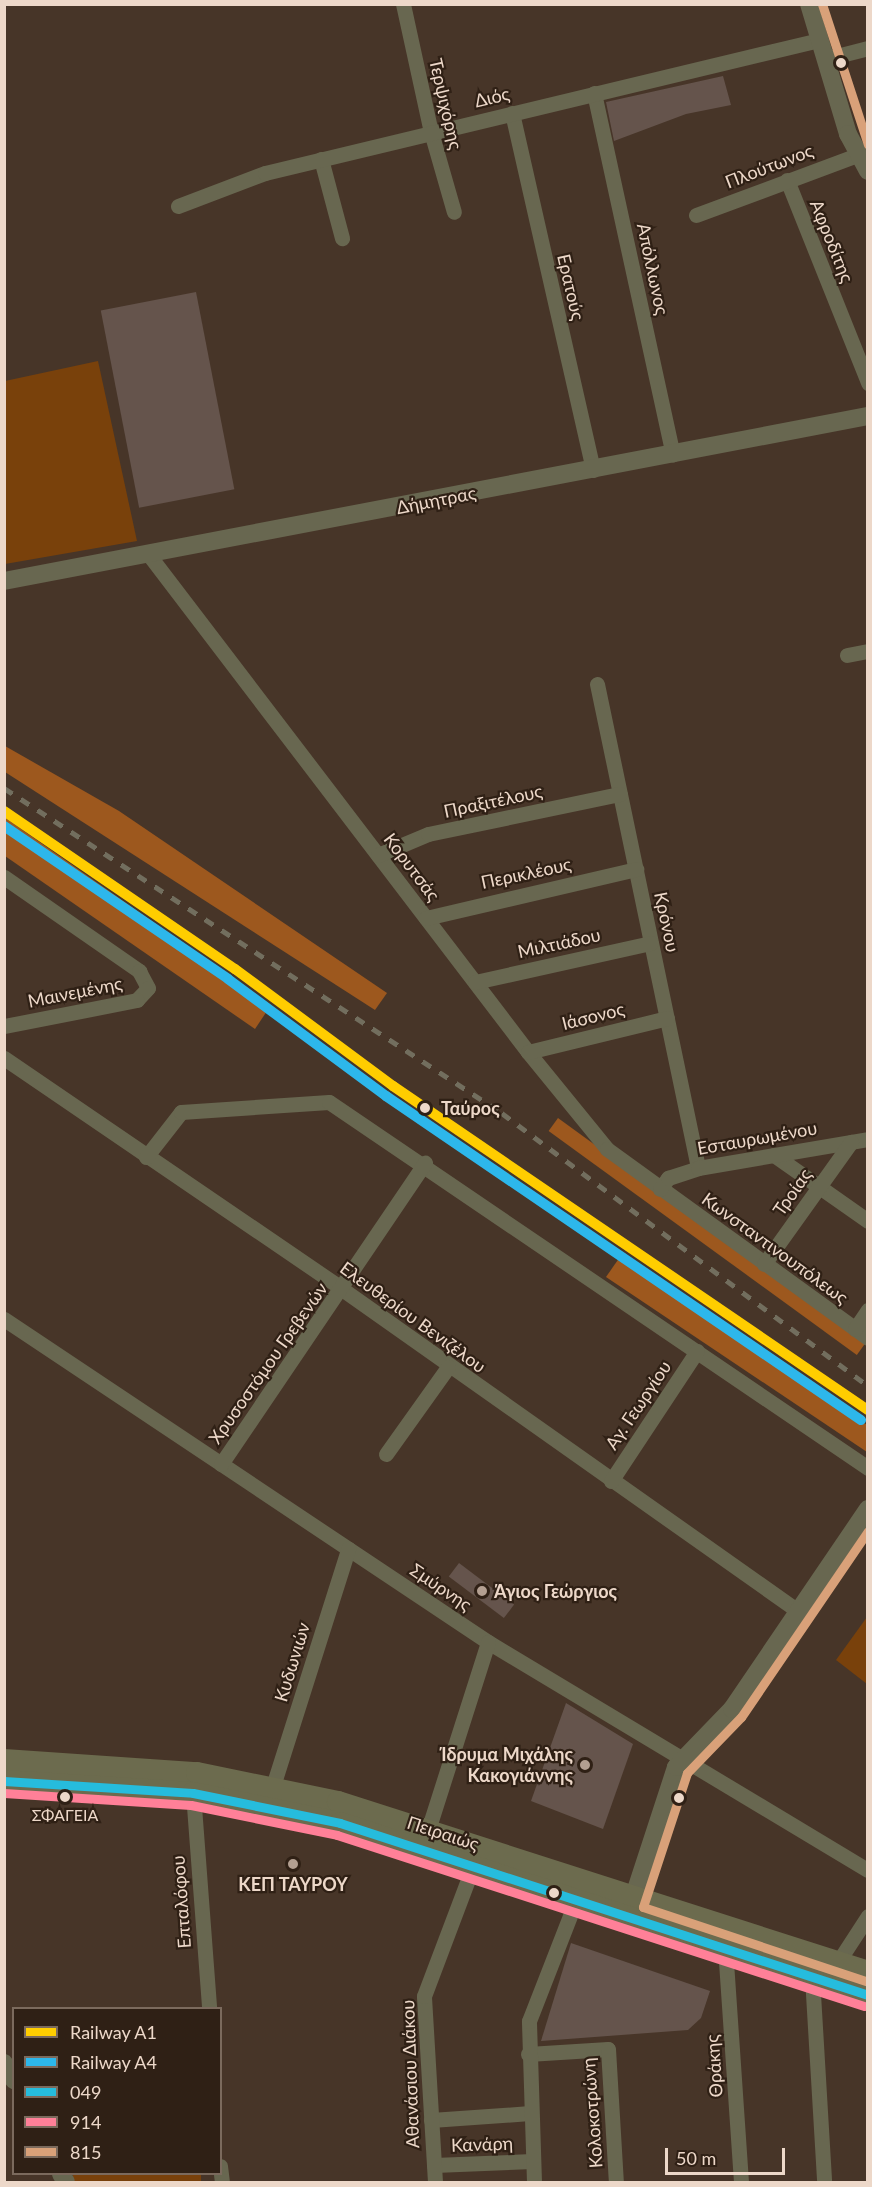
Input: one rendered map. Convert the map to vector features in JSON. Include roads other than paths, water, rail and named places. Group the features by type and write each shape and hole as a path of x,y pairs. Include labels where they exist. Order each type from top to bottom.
{"main road":[{"name":"Πειραιώς","path":"4,1760 197,1773 273,1786 429,1827 631,1905 725,1947 867,1995"},
{"name":"Πειραιώς","path":"4,1781 193,1793 340,1823 577,1898 631,1905 867,1972"}],"street":[{"name":"Τερψιχόρης","path":"403,4 431,132 454,212"},
{"path":"809,4 856,155 867,171"},
{"name":"Διός","path":"178,206 265,172 819,40"},
{"path":"825,59 867,48"},
{"name":"Απόλλωνος","path":"594,93 673,454"},
{"name":"Ερατούς","path":"512,113 593,470"},
{"name":"Πλούτωνος","path":"696,215 856,155"},
{"path":"321,159 342,238"},
{"name":"Αφροδίτης","path":"787,180 867,383"},
{"name":"Δήμητρας","path":"4,581 867,416"},
{"name":"Κορυτσάς","path":"149,555 528,1052 607,1149 660,1189"},
{"path":"847,655 867,651"},
{"name":"Κρόνου","path":"597,684 698,1168"},
{"name":"Πραξιτέλους","path":"378,855 428,834 620,794"},
{"name":"Περικλέους","path":"426,918 636,869"},
{"name":"Μαινεμένης","path":"4,877 139,971 148,988 137,1000 4,1026"},
{"name":"Μιλτιάδου","path":"475,982 651,943"},
{"name":"Ιάσονος","path":"528,1052 667,1018"},
{"name":"Ελευθερίου Βενιζέλου","path":"4,1058 342,1289 448,1367 798,1611"},
{"path":"146,1157 181,1112 329,1102 425,1163 867,1468"},
{"name":"Εσταυρωμένου","path":"660,1189 668,1178 698,1168 867,1139"},
{"name":"Τροίας","path":"765,1264 850,1142"},
{"path":"774,1155 867,1221"},
{"name":"Χρυσοστόμου Γρεβενών","path":"221,1464 342,1289 425,1163"},
{"name":"Κωνσταντινουπόλεως","path":"660,1189 861,1333"},
{"path":"861,1333 867,1310"},
{"name":"Σμύρνης","path":"4,1319 488,1642 867,1870"},
{"name":"Αγ. Γεωργίου","path":"611,1481 697,1351"},
{"path":"386,1454 448,1367"},
{"path":"631,1905 669,1784 682,1760 732,1709 867,1509"},
{"name":"Κυδωνιών","path":"273,1786 348,1548"},
{"path":"429,1827 488,1642"},
{"name":"Επταλόφου","path":"193,1793 209,2007"},
{"name":"Αθανάσιου Διάκου","path":"435,2182 424,1996 474,1864"},
{"path":"534,2182 528,2054 529,2021 577,1898"},
{"path":"838,1962 867,1916"},
{"name":"Θράκης","path":"725,1947 741,2182"},
{"path":"812,1977 824,2182"},
{"name":"Κολοκοτρώνη","path":"528,2054 608,2049 616,2182"},
{"path":"4,2063 12,2077"},
{"path":"431,2120 530,2113"},
{"name":"Κανάρη","path":"434,2165 533,2161"}],"railway":[{"path":"4,788 502,1113 868,1386"}],"rail line":[{"name":"A1","path":"4,811 235,969 393,1086 868,1410"},
{"name":"A4","path":"4,826 228,979 386,1096 861,1420"}],"place":[{"name":"Ταύρος","path":"425,1108"},
{"name":"Άγιος Γεώργιος","path":"482,1591"},
{"name":"Ίδρυμα Μιχάλης Κακογιάννης","path":"585,1765"},
{"name":"ΣΦΑΓΕΙΑ","path":"65,1797"},
{"name":"ΚΕΠ ΤΑΥΡΟΥ","path":"293,1864"}]}
